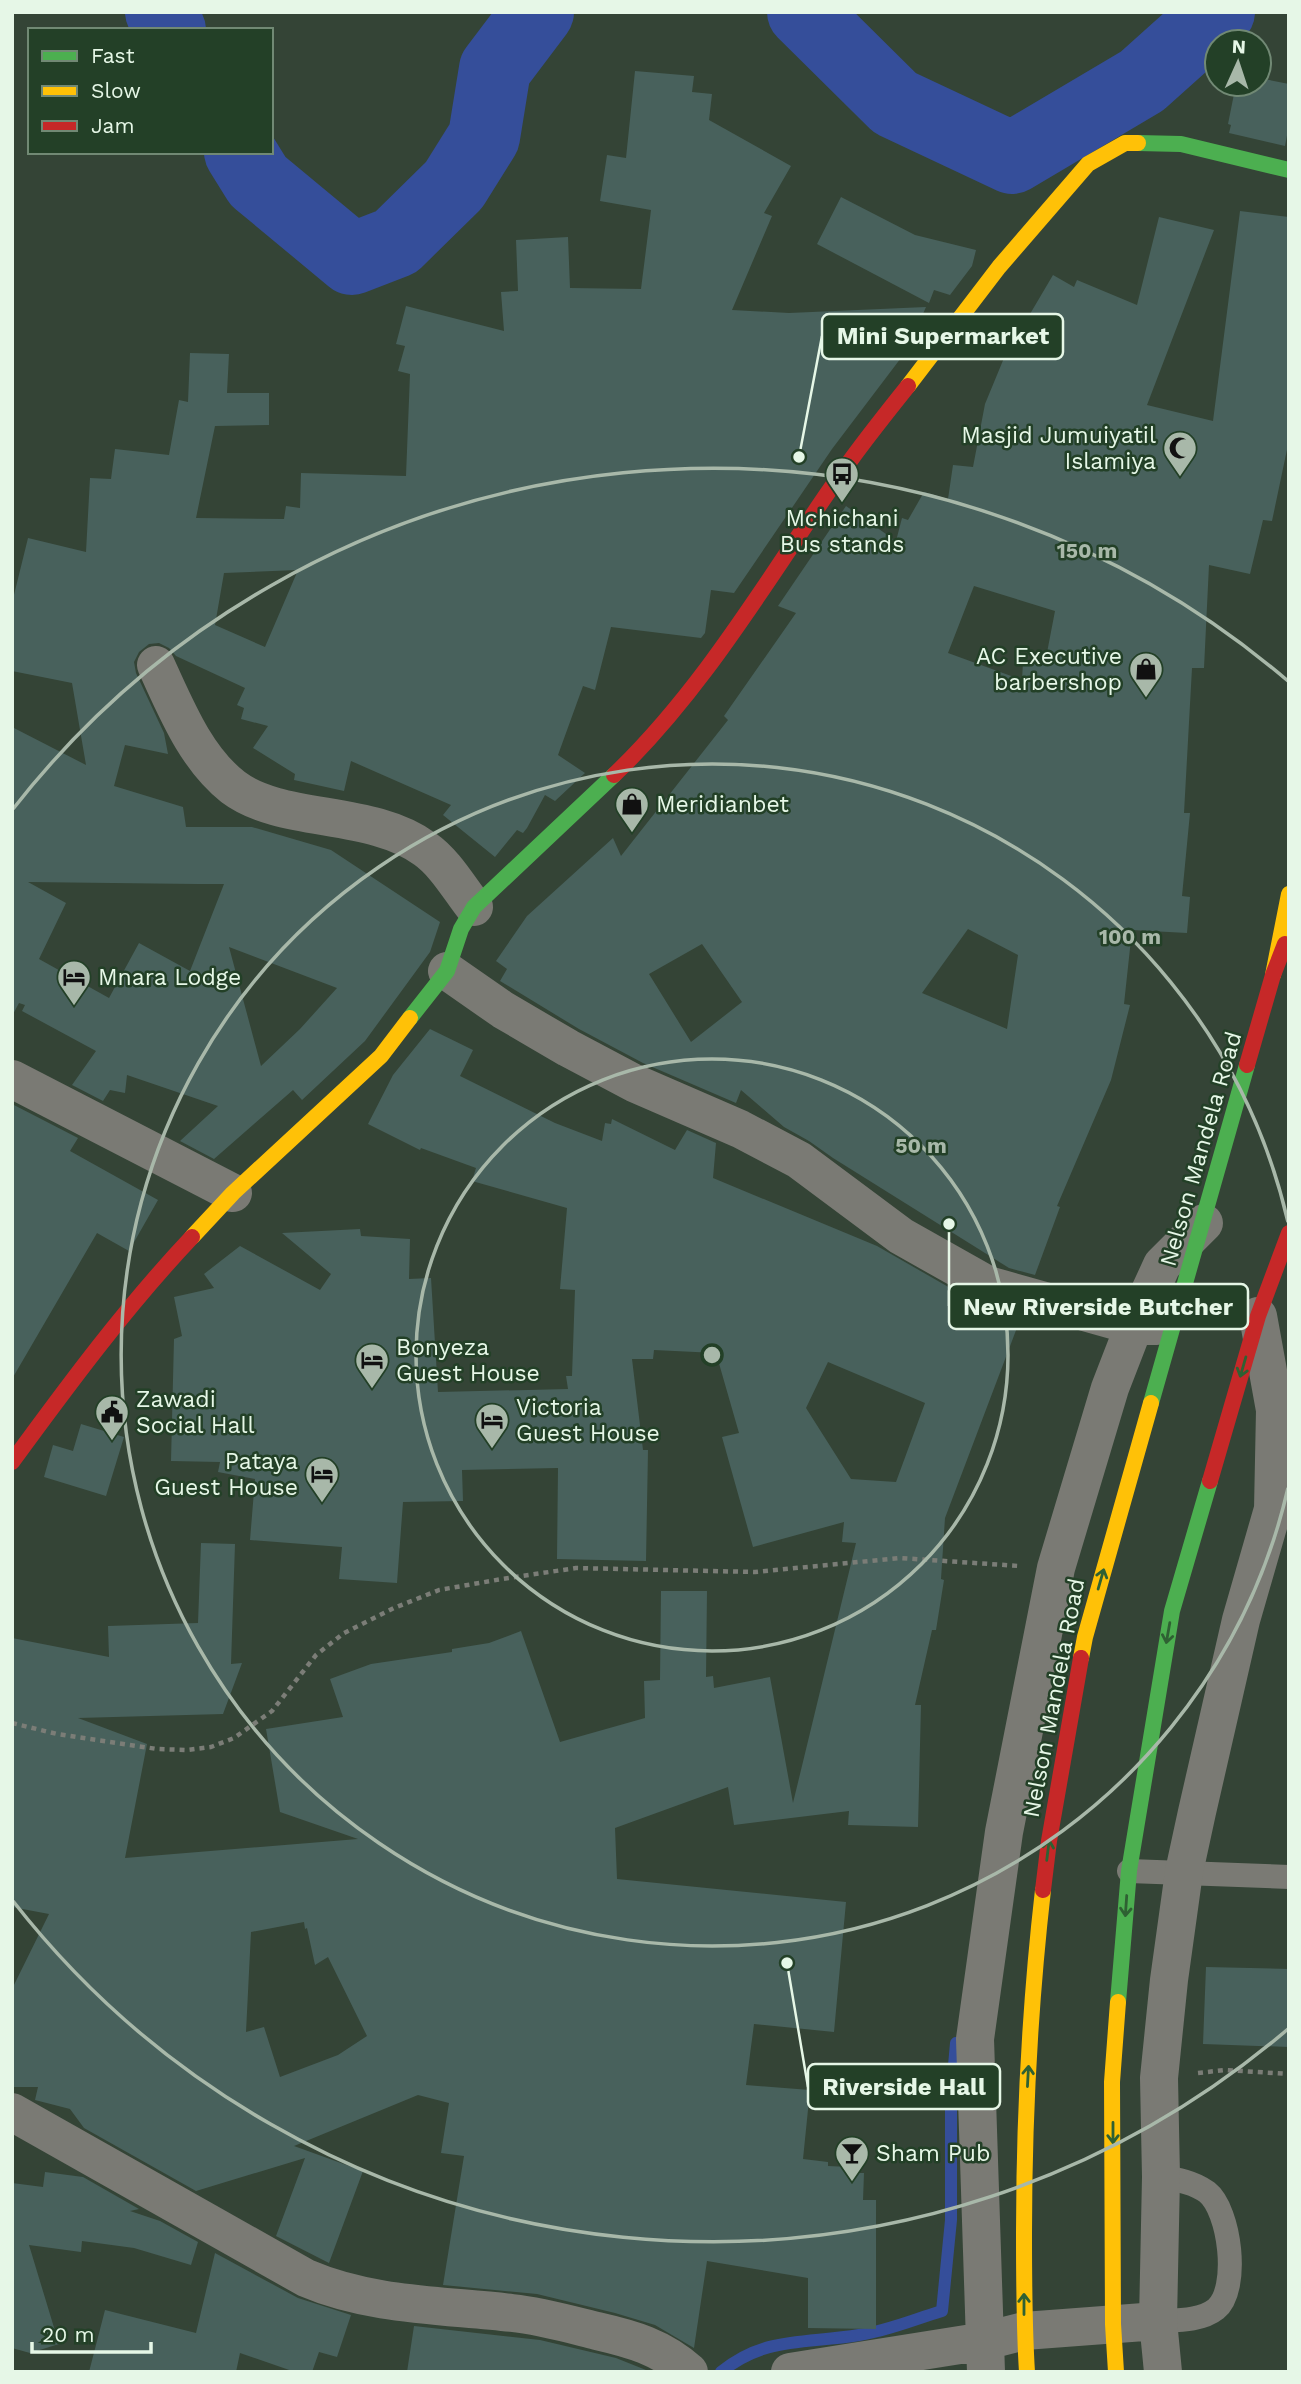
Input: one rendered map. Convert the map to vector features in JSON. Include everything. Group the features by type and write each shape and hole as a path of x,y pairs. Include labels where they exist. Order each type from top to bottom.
{"main road":[{"path":"12,1462 67,1386 144,1288 233,1193 381,1056 447,971 461,929 474,906 590,801 632,758 681,699 741,621 858,450 999,267 1088,164 1125,143 1181,145 1289,170"},
{"path":"1273,975 1289,894"},
{"name":"Nelson Mandela Road","path":"1027,2372 1024,2331 1024,2143 1034,1973 1049,1841 1085,1637 1273,975 1289,933"},
{"path":"1116,2372 1113,2324 1112,2082 1129,1871 1172,1611 1258,1316 1289,1233"}],"street":[{"path":"156,665 182,721 212,767 234,788 277,806 372,826 408,838 427,850 474,906"},
{"path":"447,971 503,1010 568,1048 634,1083 740,1129 799,1160 901,1236 988,1285 1134,1326 1175,1326"},
{"path":"12,1079 233,1193"},
{"path":"986,2356 975,2039 1004,1832 1056,1568 1110,1388 1162,1265 1204,1223"},
{"path":"1163,2372 1158,2321 1161,2176 1159,2078 1169,1980 1184,1872 1241,1620 1273,1509 1275,1410 1258,1316"},
{"path":"12,2112 330,2289 376,2299 515,2313 558,2321 630,2339 665,2352 688,2372"},
{"path":"790,2372 986,2356 1024,2331 1158,2321"}],"lane":[{"path":"1129,1871 1289,1877"},
{"path":"1158,2321 1188,2319 1206,2315 1218,2308 1227,2293 1231,2260 1219,2208 1208,2193 1183,2180 1161,2176"}],"path":[{"path":"12,1723 57,1734 157,1749 211,1747 234,1738 272,1712 316,1655 345,1633 369,1620 439,1591 576,1567 755,1572 900,1558 1056,1568"},
{"path":"1159,2078 1225,2070 1289,2074"}],"building":[{"path":"635,71 694,76 692,92 712,94 709,120 791,166 764,213 772,216 732,310 789,313 926,307 907,350 832,449 734,593 711,590 705,633 701,638 611,627 595,690 583,686 558,755 585,773 555,801 545,795 523,833 517,830 495,857 443,815 451,805 351,761 344,791 294,780 295,774 253,748 268,726 241,719 244,708 237,705 245,688 176,656 169,648 159,643 149,644 139,652 134,662 136,673 164,733 168,754 125,745 114,786 183,807 186,827 252,827 331,850 440,922 430,952 365,1041 302,1100 293,1090 214,1159 180,1141 218,1106 127,1075 125,1093 110,1090 103,1101 72,1085 96,1051 22,1011 25,1005 19,1003 12,1016 12,727 86,765 72,683 12,671 12,603 28,538 86,552 90,478 111,479 115,449 169,455 179,400 188,402 190,353 229,354 227,393 269,393 269,425 215,426 196,518 284,519 286,506 300,508 301,473 406,476 410,374 398,371 405,346 396,344 406,306 504,331 501,292 518,291 516,240 568,237 570,288 641,289 651,210 600,201 607,155 626,158","holes":["298,570 265,647 215,625 224,573","28,882 224,884 190,971 139,943 109,998 39,959 66,903","229,947 337,988 300,1029 261,1066"]},
{"path":"1273,81 1289,84 1289,125 1285,146 1229,133 1231,125 1228,124 1233,98 1273,98"},
{"path":"841,197 915,235 976,250 972,266 950,295 934,290 929,303 817,244"},
{"path":"1240,211 1289,217 1289,440 1272,521 1263,520 1250,574 1209,565 1204,668 1192,668 1184,813 1190,813 1182,896 1190,897 1187,933 1132,930 1124,1004 1130,1005 1111,1080 1057,1206 1060,1207 1035,1275 1009,1268 833,1158 784,1127 741,1090 736,1103 643,1063 579,1029 500,981 507,969 496,961 527,916 613,838 621,856 728,720 724,716 796,613 778,606 846,506 896,541 902,518 908,520 924,492 948,499 953,465 973,467 985,404 1004,358 1053,275 1074,287 1077,280 1137,305 1159,217 1214,230 1147,405 1213,421","holes":["974,586 1055,611 1045,663 1023,662 1022,680 948,653","968,929 1018,955 1007,1029 922,993","702,944 742,1002 691,1042 649,974"]},
{"path":"430,1029 473,1050 460,1076 555,1123 602,1141 605,1123 611,1124 612,1119 675,1150 687,1130 716,1143 713,1178 877,1246 978,1304 1021,1317 945,1518 941,1579 944,1580 936,1630 932,1630 915,1705 921,1705 918,1827 848,1825 849,1811 734,1825 728,1787 615,1828 617,1879 846,1902 834,2032 754,2024 746,2085 810,2090 803,2159 828,2162 828,2166 849,2167 848,2173 864,2173 863,2200 876,2200 876,2329 808,2328 808,2278 707,2261 694,2348 655,2325 615,2313 537,2294 443,2285 464,2156 441,2153 449,2103 418,2095 294,2146 363,2171 329,2263 276,2236 305,2158 196,2191 84,2128 70,2109 35,2100 38,2087 12,2087 12,1989 49,1914 12,1907 12,1638 109,1657 108,1626 198,1623 201,1543 235,1544 231,1664 242,1663 223,1714 78,1718 147,1744 125,1858 358,1839 280,1812 266,1729 343,1717 330,1679 371,1664 452,1652 452,1649 489,1643 521,1631 560,1742 645,1718 644,1681 660,1680 661,1591 707,1591 706,1677 713,1676 714,1688 770,1677 793,1803 856,1543 842,1542 844,1522 753,1547 722,1437 739,1433 716,1353 654,1350 653,1359 632,1359 643,1450 648,1450 646,1561 557,1559 558,1468 462,1470 463,1501 403,1502 397,1583 339,1579 342,1547 250,1540 255,1479 218,1472 220,1462 171,1461 174,1339 182,1336 174,1297 214,1288 204,1274 240,1246 320,1290 331,1274 282,1233 360,1229 361,1236 410,1239 409,1279 431,1278 438,1392 568,1389 566,1376 572,1376 575,1290 560,1289 567,1208 472,1181 476,1168 421,1148 420,1150 368,1124 393,1075","holes":["828,1362 925,1403 896,1482 851,1479 806,1408","304,1922 315,1965 328,1957 367,2036 338,2055 280,2077 264,2027 246,2032 251,1932"]},
{"path":"12,1104 78,1138 70,1151 158,1200 129,1251 97,1233 12,1379"},
{"path":"81,1424 124,1437 106,1496 44,1477 53,1445 73,1451"},
{"path":"1206,1967 1289,1969 1289,2047 1203,2044"},
{"path":"45,2172 83,2177 139,2209 130,2211 160,2221 198,2242 191,2265 134,2248 82,2241 81,2252 29,2245 59,2344 30,2353 12,2348 12,2183 43,2187"},
{"path":"215,2253 298,2298 351,2315 337,2357 319,2352 312,2372 295,2372 240,2353 236,2372 89,2372 105,2310 196,2333"},
{"path":"414,2326 540,2340 616,2358 651,2372 407,2372"}],"waterway":[{"path":"161,12 169,28"},
{"path":"241,154 258,181 352,259 396,242 454,185 484,137 495,69 538,12"},
{"path":"803,12 895,103 1012,158 1142,81 1219,12"},
{"path":"721,2372 737,2360 770,2347 869,2333 942,2311 951,2220 951,2099 956,2043"}],"traffic: fast":[{"path":"1138,143 1181,144 1289,170"},
{"path":"410,1018 447,971 461,929 474,907 614,775"},
{"path":"1151,1403 1247,1065"},
{"path":"1118,2002 1129,1871 1172,1611 1210,1481"}],"traffic: slow":[{"path":"908,386 999,267 1088,164 1125,143 1138,143"},
{"path":"1273,975 1289,894"},
{"path":"192,1237 233,1193 381,1056 410,1018"},
{"path":"1081,1658 1151,1403"},
{"path":"1027,2372 1024,2285 1025,2147 1031,2018 1043,1890"},
{"path":"1116,2372 1113,2324 1112,2082 1118,2002"}],"traffic: jam":[{"path":"614,775 648,740 710,664 850,461 908,386"},
{"path":"1247,1065 1273,975 1285,944"},
{"path":"1210,1481 1258,1316 1289,1233"},
{"path":"12,1462 121,1318 192,1237"},
{"path":"1043,1890 1081,1658"}],"place":[{"name":"Mini Supermarket","path":"799,457"},
{"name":"Masjid Jumuiyatil Islamiya","path":"1180,478"},
{"name":"Mchichani Bus stands","path":"842,504"},
{"name":"AC Executive barbershop","path":"1146,699"},
{"name":"Meridianbet","path":"632,834"},
{"name":"Mnara Lodge","path":"74,1007"},
{"name":"New Riverside Butcher","path":"949,1224"},
{"name":"Bonyeza Guest House","path":"372,1390"},
{"name":"Zawadi Social Hall","path":"112,1442"},
{"name":"Victoria Guest House","path":"492,1450"},
{"name":"Pataya Guest House","path":"322,1504"},
{"name":"Riverside Hall","path":"787,1963"},
{"name":"Sham Pub","path":"852,2183"}]}
